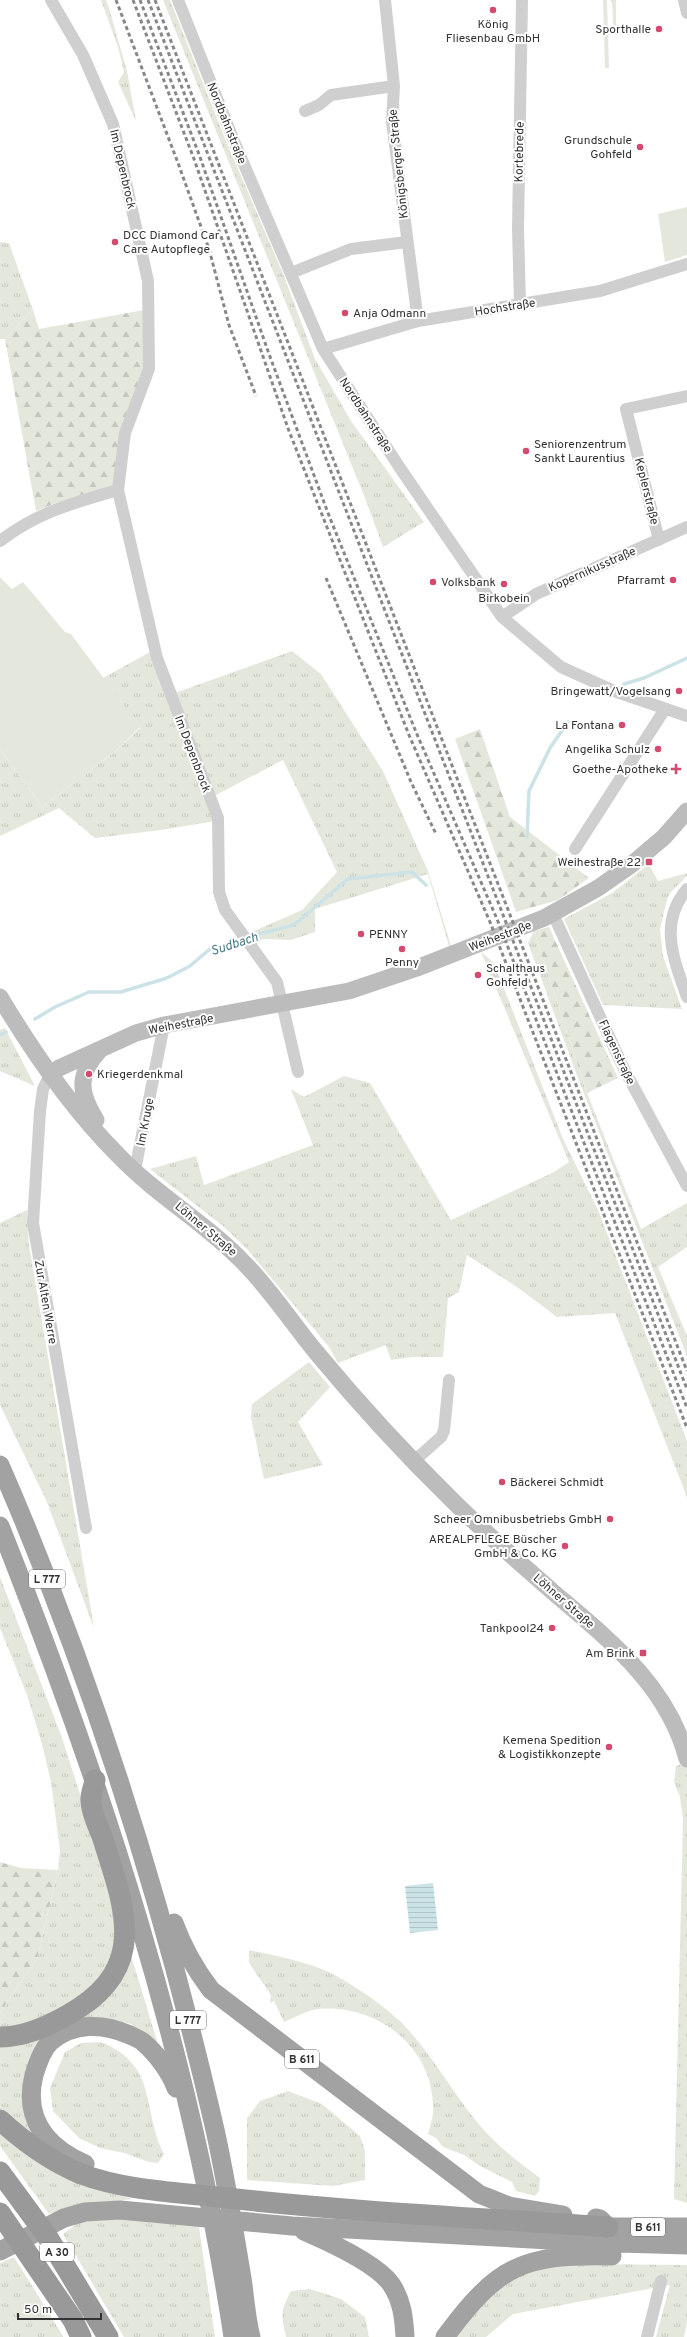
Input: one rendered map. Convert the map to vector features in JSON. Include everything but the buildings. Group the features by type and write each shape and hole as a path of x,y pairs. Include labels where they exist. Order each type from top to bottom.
{"highway":[{"name":"L 777","path":"0,1465 35,1547 91,1694 116,1768 176,1971 214,2123 251,2337"},
{"name":"L 777","path":"0,1526 52,1657 95,1780 154,1973 194,2132 221,2260 233,2337"},
{"name":"B 611","path":"116,1768 133,1798 182,1945 197,1972 211,1990 479,2194 509,2206 539,2212 600,2219 608,2227 687,2226"},
{"path":"0,2037 36,2029 67,2016 93,1999 108,1982 121,1960 125,1941 126,1920 122,1900 91,1801 95,1780"},
{"path":"153,2189 94,2169 65,2155 44,2137 32,2110 30,2089 36,2066 49,2043 66,2033 86,2026 113,2028 142,2041 162,2063 174,2083 194,2132"},
{"path":"0,2120 30,2147 82,2174 124,2185 288,2204 608,2227"},
{"name":"A 30","path":"0,2172 47,2236 108,2337"},
{"name":"B 611","path":"0,2251 64,2218 100,2210 157,2213 292,2226 579,2242 687,2245"},
{"name":"A 30","path":"0,2213 73,2320 81,2337"},
{"path":"292,2226 334,2244 365,2263 390,2283 403,2311 405,2337"},
{"path":"445,2337 488,2286 504,2273 520,2265 547,2258 582,2255 687,2256"},
{"path":"242,2278 250,2309 261,2337"}],"main road":[{"name":"Weihestraße","path":"50,1075 104,1047 136,1033 164,1026 343,992 376,983 553,914 598,888 631,865 664,837 687,811"},
{"name":"Löhner Straße","path":"0,997 50,1075 118,1156 213,1234 246,1264 336,1376 414,1462 491,1538 624,1652 646,1677 662,1702 687,1756"},
{"name":"Weihestraße","path":"104,1047 85,1070 82,1090 87,1105 118,1156"}],"street":[{"name":"Im Depenbrock","path":"51,0 83,55 113,124 148,281 149,369 125,433 118,490 157,658 218,818 219,892 225,910 277,982 284,1004"},
{"name":"Nordbahnstraße","path":"178,0 234,141 323,349 400,468 502,617 561,667 614,691 687,716"},
{"name":"Königsberger Straße","path":"385,0 394,86 392,122 418,321"},
{"name":"Kortebrede","path":"520,304 518,228 522,0"},
{"path":"684,0 687,13"},
{"path":"305,111 319,105 332,96 394,86"},
{"path":"291,273 351,249 407,242"},
{"name":"Hochstraße","path":"323,349 418,321 600,291 687,264"},
{"name":"Keplerstraße","path":"659,540 626,409 687,396"},
{"path":"0,541 20,526 55,508 118,490"},
{"name":"Kopernikusstraße","path":"502,617 536,594 687,527"},
{"path":"574,849 665,709"},
{"path":"687,889 676,902 671,928 673,956 687,997"},
{"name":"Flagenstraße","path":"553,914 624,1069 682,1168 687,1186"},
{"path":"284,1004 298,1072"},
{"name":"Im Kruge","path":"135,1170 164,1026"},
{"name":"Zur Alten Werre","path":"50,1075 43,1089 40,1111 33,1223 86,1528"},
{"path":"414,1462 441,1437 444,1431 449,1380"},
{"path":"647,2337 661,2281"}],"green space":[{"path":"101,0 106,0 108,5 127,71 136,121 118,82 124,72 118,47"},
{"path":"163,0 170,0 226,141 284,276 315,359 351,421 424,522 383,547 365,498"},
{"path":"603,0 607,0 609,68 605,68"},
{"path":"610,0 616,0 616,35 614,35 612,3"},
{"path":"687,207 687,255 665,262 658,214"},
{"path":"0,242 9,243 33,310 5,339 0,339"},
{"path":"33,310 39,329 144,310 146,368 113,487 53,504 36,511 5,339"},
{"path":"0,577 12,589 23,582 65,632 71,634 140,727 117,750 42,807 0,749"},
{"path":"159,647 175,693 292,651 321,674 383,771 428,871 451,946 449,946 428,874 315,909 315,932 291,940 263,939 256,945 247,934 302,910 337,872 283,760 214,796 221,820 161,830 95,838 59,808 0,836 0,749 42,807 117,750 140,728 103,678"},
{"path":"480,729 510,817 589,878 558,900 516,912 455,739"},
{"path":"649,864 658,881 687,873 687,876 671,892 667,899 660,929 663,956 682,1009 603,1005 564,919 612,893"},
{"path":"549,927 618,1078 587,1093 534,931"},
{"path":"534,931 587,1093 641,1229 687,1203 687,1247 658,1267 687,1336 687,1356 581,1086 528,943"},
{"path":"481,952 494,963 563,1139 598,1210 687,1441 687,1497 615,1313 557,1317 517,1287 467,1255 459,1292 448,1298 443,1357 413,1357 391,1360 386,1345 338,1363 329,1347 247,1249 223,1226 150,1169 196,1156 204,1185 313,1145 291,1089 304,1097 344,1076 370,1083 451,1220 554,1172 569,1162"},
{"path":"5,1028 35,1086 0,1071 0,1030"},
{"path":"27,1210 29,1245 94,1628 47,1502 0,1405 0,1223"},
{"path":"309,1362 330,1387 298,1422 323,1465 264,1479 251,1418 252,1404"},
{"path":"0,1577 61,1735 102,1863 118,1931 113,1959 94,1986 61,2008 33,2022 0,2030 0,2012 37,1959 58,1870 60,1850 51,1782 42,1744 27,1695 0,1628"},
{"path":"687,1763 687,2203 674,2199 683,1819 680,1797 674,1782 676,1766"},
{"path":"0,1862 21,1868 58,1870 37,1959 0,2012"},
{"path":"129,1949 158,2044 131,2024 104,2018 32,2061 44,2147 0,2114 0,2041 45,2030"},
{"path":"249,1950 294,1960 328,1972 361,1991 392,2014 421,2045 467,2109 491,2138 540,2178 539,2191 535,2196 516,2191 512,2182 480,2166 464,2155 443,2147 436,2138 428,2134 433,2113 431,2090 425,2069 414,2051 400,2035 382,2023 362,2014 341,2009 318,2009 305,2012 284,2022 274,2001 270,2003 271,1995 249,1963"},
{"path":"101,2042 119,2052 132,2063 140,2076 146,2090 157,2137 164,2154 158,2163 149,2162 124,2153 100,2148 79,2138 53,2111 50,2088 65,2052 81,2043"},
{"path":"288,2091 322,2104 360,2136 365,2151 365,2180 333,2186 247,2180 247,2118 260,2101"},
{"path":"0,2129 80,2181 132,2199 64,2208 49,2214 0,2146"},
{"path":"107,2217 199,2227 215,2337 124,2337 63,2234 78,2223"},
{"path":"14,2257 63,2337 0,2337 0,2263"},
{"path":"582,2264 687,2265 687,2322 684,2337 656,2337 670,2285 513,2314 486,2337 453,2337 493,2293 516,2276 529,2270 544,2266"},
{"path":"310,2289 341,2299 365,2317 369,2337 286,2337 282,2314 287,2298 291,2291"}],"water":[{"path":"433,1883 438,1930 410,1933 405,1886"}],"waterway":[{"name":"Sudbach","path":"624,684 644,678 687,658"},
{"name":"Sudbach","path":"527,837 529,791 550,748 568,722"},
{"name":"Sudbach","path":"35,1019 55,1007 89,992 121,992 167,978 190,966 210,949 239,942 255,935 294,925 348,879 412,872 426,885"},
{"name":"Sudbach","path":"0,1035 6,1032"}],"railway":[{"path":"116,0 209,249 229,325 256,396"},
{"path":"133,0 194,159 289,431 409,735 490,922 687,1428"},
{"path":"140,0 200,157 269,354 328,513 416,732 497,919 687,1408"},
{"path":"148,0 687,1389"},
{"path":"155,0 687,1371"},
{"path":"326,578 411,782 436,834"}],"place":[{"name":"König Fliesenbau GmbH","path":"493,10"},
{"name":"Sporthalle","path":"659,29"},
{"name":"Grundschule Gohfeld","path":"640,147"},
{"name":"DCC Diamond Car Care Autopflege","path":"115,242"},
{"name":"Anja Odmann","path":"345,313"},
{"name":"Seniorenzentrum Sankt Laurentius","path":"526,451"},
{"name":"Pfarramt","path":"673,580"},
{"name":"Volksbank","path":"433,582"},
{"name":"Birkobein","path":"504,584"},
{"name":"Bringewatt/Vogelsang","path":"679,691"},
{"name":"La Fontana","path":"622,725"},
{"name":"Angelika Schulz","path":"658,749"},
{"name":"Goethe-Apotheke","path":"676,769"},
{"name":"Weihestraße 22","path":"649,862"},
{"name":"PENNY","path":"361,934"},
{"name":"Penny","path":"402,949"},
{"name":"Schalthaus Gohfeld","path":"478,975"},
{"name":"Kriegerdenkmal","path":"89,1074"},
{"name":"Bäckerei Schmidt","path":"502,1482"},
{"name":"Scheer Omnibusbetriebs GmbH","path":"610,1519"},
{"name":"AREALPFLEGE Büscher GmbH & Co. KG","path":"565,1546"},
{"name":"Tankpool24","path":"552,1628"},
{"name":"Am Brink","path":"643,1653"},
{"name":"Kemena Spedition & Logistikkonzepte","path":"609,1747"}]}
